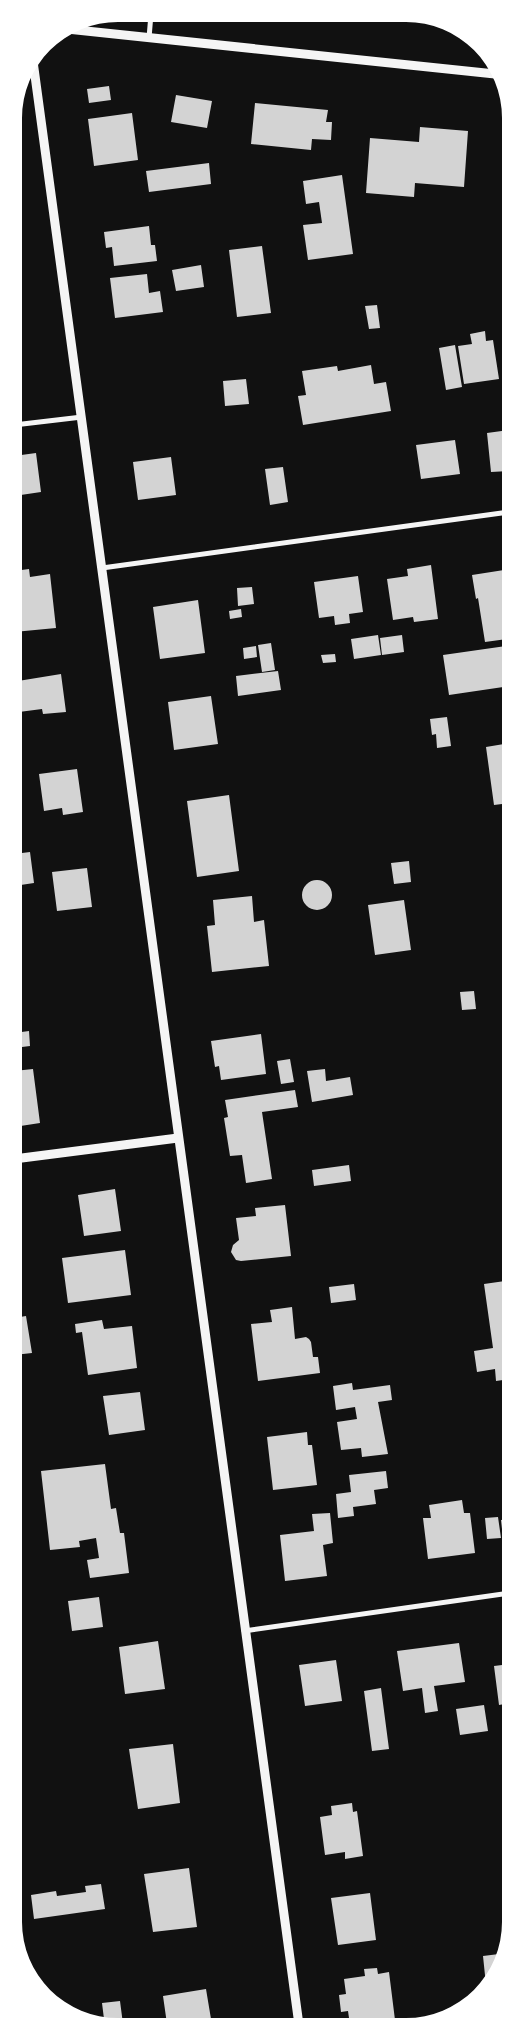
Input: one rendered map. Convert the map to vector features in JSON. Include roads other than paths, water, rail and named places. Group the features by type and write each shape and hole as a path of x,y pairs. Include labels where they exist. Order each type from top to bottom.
{"street":[{"path":"149,38 150,23"},
{"path":"81,30 491,74"},
{"path":"34,71 244,1631 298,2018"},
{"path":"23,424 82,417"},
{"path":"102,568 502,513"},
{"path":"22,1158 178,1138"},
{"path":"244,1631 501,1594"}]}
